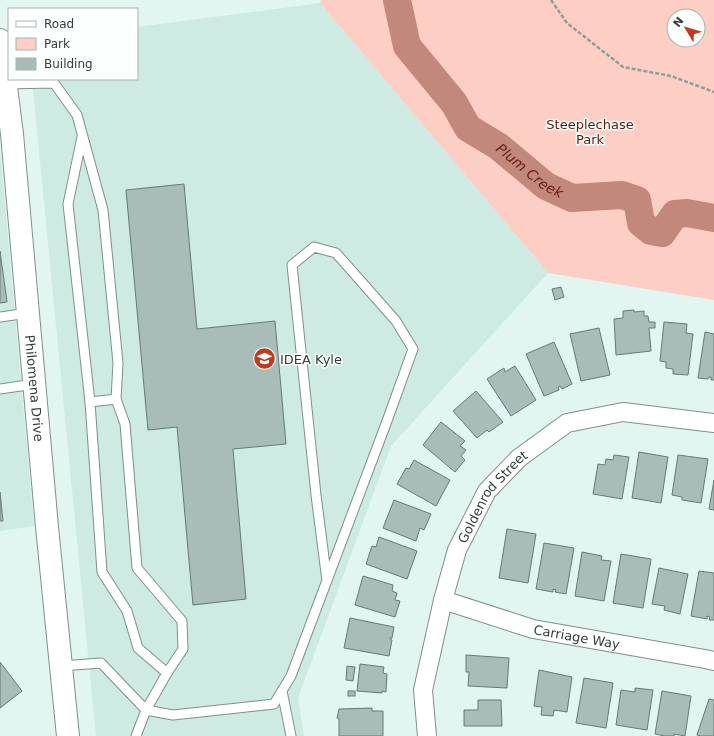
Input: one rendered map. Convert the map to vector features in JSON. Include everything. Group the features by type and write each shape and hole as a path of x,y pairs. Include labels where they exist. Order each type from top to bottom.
{"street":[{"name":"Philomena Drive","path":"0,40 12,134 34,384 68,736"},
{"name":"Goldenrod Street","path":"427,736 423,690 443,600 457,550 487,491 519,458 567,423 623,412 714,423"},
{"name":"Carriage Way","path":"443,600 533,629 714,661"}],"lane":[{"path":"5,84 54,83 77,115 103,210 118,363 116,399 125,424 137,568 182,622 183,649 166,673 146,710 136,736"},
{"path":"83,136 68,204 90,402 102,572 127,611 138,648 166,673"},
{"path":"61,666 101,663 146,710 173,715 274,704 282,691 291,676 327,581 384,429 413,349 396,321 336,253 314,247 292,265 316,496 327,581"},
{"path":"0,317 28,313"},
{"path":"0,390 34,384"},
{"path":"90,402 116,399"},
{"path":"282,691 291,736"}],"path":[{"path":"552,0 567,23 623,67 671,76 714,92"}],"shaded area":[{"name":"IDEA Kyle","path":"320,3 548,273 391,446 298,698 304,736 96,736 32,80 138,80 138,27"},
{"path":"0,149 34,526 0,531"}],"green space":[{"name":"Steeplechase Park","path":"321,0 714,0 714,300 548,273 320,3"}],"building":[{"path":"184,184 197,329 275,321 286,444 233,449 246,599 193,605 177,427 148,430 126,190"},
{"path":"0,251 7,302 0,303"},
{"path":"561,287 564,297 555,300 552,289"},
{"path":"634,310 634,312 644,311 644,316 648,316 649,322 655,322 655,328 649,328 651,351 616,355 614,319 623,318 623,311"},
{"path":"664,322 687,324 686,333 693,334 688,375 673,374 673,369 666,368 666,362 660,361"},
{"path":"599,328 610,375 581,381 570,334"},
{"path":"705,332 714,334 714,380 711,380 711,377 708,379 698,378"},
{"path":"554,342 572,384 562,389 560,386 558,387 559,390 544,396 526,354"},
{"path":"515,366 536,400 511,416 487,379 504,368 505,372"},
{"path":"476,391 503,422 489,432 487,430 477,438 453,411"},
{"path":"441,422 465,441 460,446 466,450 461,456 465,460 455,472 423,445"},
{"path":"639,452 668,457 661,503 632,498"},
{"path":"614,455 629,457 622,499 593,494 598,464 605,465 606,459 613,460"},
{"path":"678,455 708,459 701,503 682,500 682,497 672,495"},
{"path":"414,460 450,480 436,506 397,484 406,468 409,469"},
{"path":"714,480 714,510 709,509"},
{"path":"0,492 3,521 0,521"},
{"path":"394,500 431,514 424,530 420,528 416,541 383,528"},
{"path":"507,529 536,534 528,583 499,578"},
{"path":"379,537 417,551 407,579 366,564 372,546 376,547"},
{"path":"544,543 574,548 566,594 555,592 556,590 553,589 553,592 536,589"},
{"path":"582,552 602,556 601,560 611,561 604,601 575,596"},
{"path":"621,554 651,559 643,608 613,603"},
{"path":"659,568 688,574 680,614 664,610 665,606 652,604"},
{"path":"699,571 714,573 714,620 709,620 710,617 707,616 707,619 691,616"},
{"path":"363,576 393,585 392,591 397,593 395,600 400,601 395,617 355,605"},
{"path":"350,618 394,627 392,638 390,638 392,640 389,656 344,648"},
{"path":"466,655 509,658 507,688 468,686 469,672 466,672"},
{"path":"0,662 22,691 0,708"},
{"path":"360,664 384,667 383,673 387,674 386,692 357,691"},
{"path":"347,666 355,667 353,681 346,680"},
{"path":"539,670 572,677 567,712 554,710 553,716 541,715 542,707 534,706"},
{"path":"584,678 613,683 606,728 576,723"},
{"path":"635,688 653,690 647,730 616,725 621,690 635,692"},
{"path":"348,691 355,691 355,696 348,696"},
{"path":"662,691 691,696 685,736 674,734 674,736 665,736 655,734"},
{"path":"709,699 714,700 714,736 697,735"},
{"path":"478,700 501,700 502,726 464,726 464,710 478,710"},
{"path":"372,708 372,711 383,711 383,736 339,736 339,719 337,718 339,709"}],"waterway":[{"name":"Plum Creek","path":"397,0 407,46 454,103 468,128 498,146 546,186 572,198 622,195 637,200 641,223 651,231 662,233 675,214 687,213 714,218"}],"place":[{"name":"IDEA Kyle","path":"264,359"}]}
